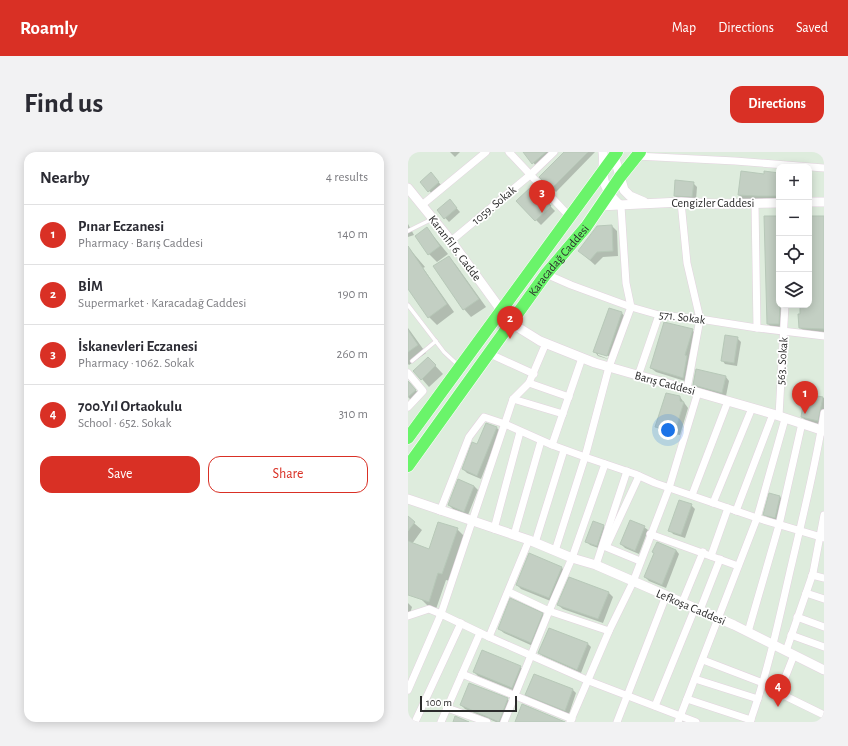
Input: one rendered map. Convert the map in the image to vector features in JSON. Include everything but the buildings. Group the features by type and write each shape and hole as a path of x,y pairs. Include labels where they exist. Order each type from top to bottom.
{"highway":[{"name":"Karacadağ Caddesi","path":"408,438 603,171 612,153"},
{"name":"Karacadağ Caddesi","path":"408,466 546,274 586,227 620,177 638,154"}],"street":[{"path":"422,205 486,152"},
{"path":"509,152 570,217"},
{"name":"1059. Sokak","path":"451,241 530,175 554,152"},
{"name":"Cengizler Caddesi","path":"612,153 627,194 634,199 647,204"},
{"path":"638,154 824,168"},
{"path":"555,551 585,457 609,367 631,307 626,283 621,206 609,193 604,182 603,171"},
{"name":"Karanfil 6. Cadde","path":"408,188 451,241 501,310"},
{"path":"681,202 687,263 700,319 687,389"},
{"name":"Cengizler Caddesi","path":"600,206 681,202 718,204 776,203"},
{"path":"812,202 824,202"},
{"path":"755,204 757,328"},
{"name":"571. Sokak","path":"546,274 571,285 659,316 700,319 784,332 824,336"},
{"name":"563. Sokak","path":"779,416 785,308"},
{"path":"638,376 659,316"},
{"name":"Barış Caddesi","path":"511,323 540,341 582,358 638,376 779,416 823,431"},
{"path":"408,690 441,614 513,399 529,384 546,343"},
{"path":"488,353 534,374"},
{"path":"552,445 582,358"},
{"path":"408,373 423,390 408,407"},
{"path":"529,384 569,397"},
{"path":"462,674 571,720 589,681 609,631 633,582 668,488 698,392"},
{"path":"513,399 563,414"},
{"path":"692,495 728,401"},
{"path":"713,503 752,408"},
{"path":"687,699 750,721 763,683 773,644 823,431 824,413"},
{"path":"736,511 779,416"},
{"path":"679,719 757,518 779,416"},
{"path":"440,511 469,437 484,417 505,424 520,432 564,450 627,471 668,488 757,518 822,537"},
{"path":"748,632 780,525 802,423"},
{"path":"494,529 520,432"},
{"path":"514,535 541,441"},
{"path":"490,637 532,541 564,450"},
{"path":"504,722 572,558 605,464"},
{"path":"596,565 627,471"},
{"path":"639,476 606,547 640,561"},
{"name":"Lefkoşa Caddesi","path":"408,500 532,541 572,558 596,565 748,632 824,670"},
{"path":"711,556 728,508"},
{"path":"779,693 790,653 791,635 812,575 822,537 824,516"},
{"path":"650,534 738,566"},
{"path":"682,603 703,552"},
{"path":"816,558 824,560"},
{"path":"655,706 720,559"},
{"path":"812,575 824,578"},
{"path":"509,592 549,611 609,631"},
{"path":"806,593 824,599"},
{"path":"617,722 666,596"},
{"path":"408,616 429,609 589,681 627,694 655,706 679,719 696,722"},
{"path":"797,617 824,627"},
{"path":"415,722 460,623"},
{"path":"441,722 480,633"},
{"path":"791,635 824,647"},
{"path":"703,660 763,683 779,693 824,715"},
{"path":"695,679 758,699"},
{"path":"447,708 487,722"}],"lane":[{"path":"408,231 433,218"},
{"path":"408,305 444,352 460,367"},
{"path":"412,361 436,341"}],"place":[{"name":"İskanevleri Eczanesi","path":"542,213"},
{"name":"BİM","path":"510,339"},
{"name":"Pınar Eczanesi","path":"805,414"},
{"name":"700.Yıl Ortaokulu","path":"778,707"}]}
